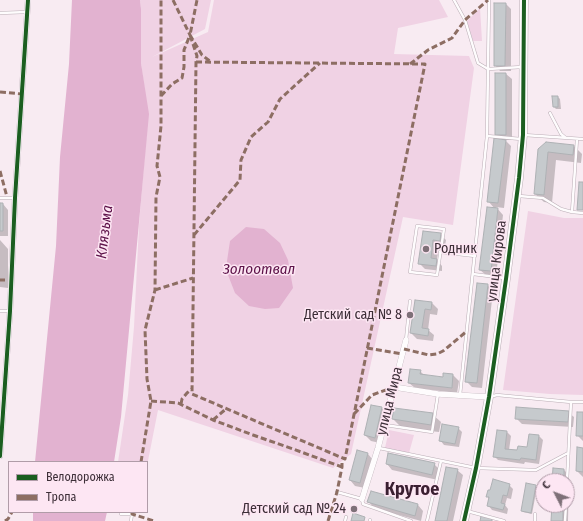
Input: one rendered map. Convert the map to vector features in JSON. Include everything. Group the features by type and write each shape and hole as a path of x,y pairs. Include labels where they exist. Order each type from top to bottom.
{"street":[{"path":"0,456 28,0"},
{"name":"улица Кирова","path":"464,521 476,468 489,397 506,279 523,137 524,0"},
{"name":"улица Мира","path":"362,499 378,448 406,340"},
{"path":"394,387 438,394 489,397"}],"lane":[{"path":"454,0 465,20 478,63 488,69 524,67"},
{"path":"460,395 487,136 489,0"},
{"path":"0,13 28,12"},
{"path":"550,113 561,134 566,138"},
{"path":"487,136 583,139"},
{"path":"572,212 577,139"},
{"path":"516,196 543,198 560,209 583,213"},
{"path":"0,198 15,198"},
{"path":"416,226 444,229 440,252 437,275 410,272 416,226"},
{"path":"440,252 475,256"},
{"path":"472,274 506,279"},
{"name":"улица Мира","path":"406,340 410,301"},
{"path":"0,311 10,311"},
{"path":"384,425 432,432 438,394"},
{"path":"489,397 497,395 583,402"},
{"path":"567,473 571,402"},
{"path":"378,448 476,468 536,470 568,453"},
{"path":"427,521 441,461"},
{"path":"337,492 362,499 363,504 411,521"},
{"path":"466,511 504,521"},
{"path":"121,514 132,514 131,521"},
{"path":"535,514 535,521"},
{"path":"396,521 397,516"},
{"path":"345,521 346,517"}],"shaded area":[{"path":"140,0 211,0 205,29 152,57 208,32 214,0 439,0 448,17 398,28 394,54 469,56 474,68 453,225 403,217 351,454 333,468 158,410 148,461 118,461 128,395 134,327 139,225 148,115 141,63"},
{"path":"480,8 482,41 473,41 467,21"},
{"path":"528,211 564,218 583,218 583,395 503,390"},
{"path":"389,430 414,435 409,453 385,448"}],"water":[{"name":"Клязьма","path":"72,0 140,0 141,63 149,114 121,417 114,461 35,461 56,246 60,157 69,64"},
{"name":"Золоотвал","path":"246,227 264,229 280,243 288,260 293,288 279,308 265,309 249,306 235,293 228,275 227,261 230,241"},
{"path":"33,513 107,513 105,521 33,521"}],"building":[{"path":"494,3 506,3 505,66 494,66"},
{"path":"495,73 506,73 506,135 495,135"},
{"path":"552,96 558,96 558,107 553,107"},
{"path":"494,138 506,140 498,203 487,202"},
{"path":"546,142 574,145 573,155 548,152 544,195 534,194 538,149"},
{"path":"579,182 583,182 583,210 577,210"},
{"path":"0,203 3,203 3,231 0,231"},
{"path":"487,207 498,208 491,271 479,270"},
{"name":"Родник","path":"423,231 441,233 440,241 433,240 431,258 437,259 436,266 418,264"},
{"path":"477,283 488,284 477,383 465,382"},
{"name":"Детский сад № 8","path":"415,300 432,302 431,310 425,309 422,328 429,329 428,336 410,333"},
{"path":"410,369 421,370 420,374 443,377 443,373 453,374 452,388 408,383"},
{"path":"371,405 382,407 375,438 364,435"},
{"path":"516,407 569,411 568,422 515,419"},
{"path":"394,408 433,413 431,425 392,419"},
{"path":"577,412 583,412 583,436 576,436"},
{"path":"442,424 459,427 455,444 439,441"},
{"path":"497,430 507,431 505,449 517,450 518,446 527,447 529,434 539,435 536,460 493,457"},
{"path":"577,447 583,448 583,472 576,471"},
{"path":"357,450 368,453 360,483 349,480"},
{"path":"388,453 435,463 432,475 386,464"},
{"path":"446,467 458,469 447,521 435,521"},
{"path":"553,468 564,469 564,473 553,473"},
{"path":"493,479 510,484 507,496 503,495 501,503 505,504 503,510 487,506 489,497 486,497"},
{"path":"526,483 535,485 531,513 521,511"},
{"path":"371,491 418,504 415,516 367,502"},
{"path":"353,513 365,517 364,521 351,521"},
{"path":"552,513 563,513 563,521 551,521"},
{"path":"481,516 492,518 492,521 480,521"}],"marked path":[{"path":"141,461 151,401 147,379 145,330 155,290 156,197 160,177 157,166 161,126 161,0"},
{"path":"173,0 190,35"},
{"path":"196,62 425,64 345,459 192,394 196,62 197,56 190,35 197,0"},
{"path":"410,64 428,50 452,38 465,20 488,0"},
{"path":"161,96 172,84 182,78 184,67 184,50 190,35 202,55 211,62"},
{"path":"194,235 240,180 241,160 251,137 268,122 280,99 320,63"},
{"path":"0,92 22,94"},
{"path":"0,171 7,197"},
{"path":"155,290 193,278"},
{"path":"0,280 5,280"},
{"path":"404,349 429,355 437,354 443,351 467,331"},
{"path":"367,348 402,354"},
{"path":"354,414 372,395 394,387"},
{"path":"181,404 182,399 192,389"},
{"path":"151,401 178,403 213,420 342,467"},
{"path":"213,420 227,408"},
{"path":"328,521 337,492 342,463"},
{"path":"5,521 11,513"},
{"path":"132,513 154,521"}],"cycle path":[{"path":"0,456 28,0"},
{"path":"464,521 476,468 489,397 519,178 523,135 524,0"}],"place":[{"name":"Родник","path":"426,249"},
{"name":"Детский сад № 8","path":"410,315"},
{"name":"Детский сад № 24","path":"354,509"}],"district":[{"name":"Крутое","path":"412,490"}]}
